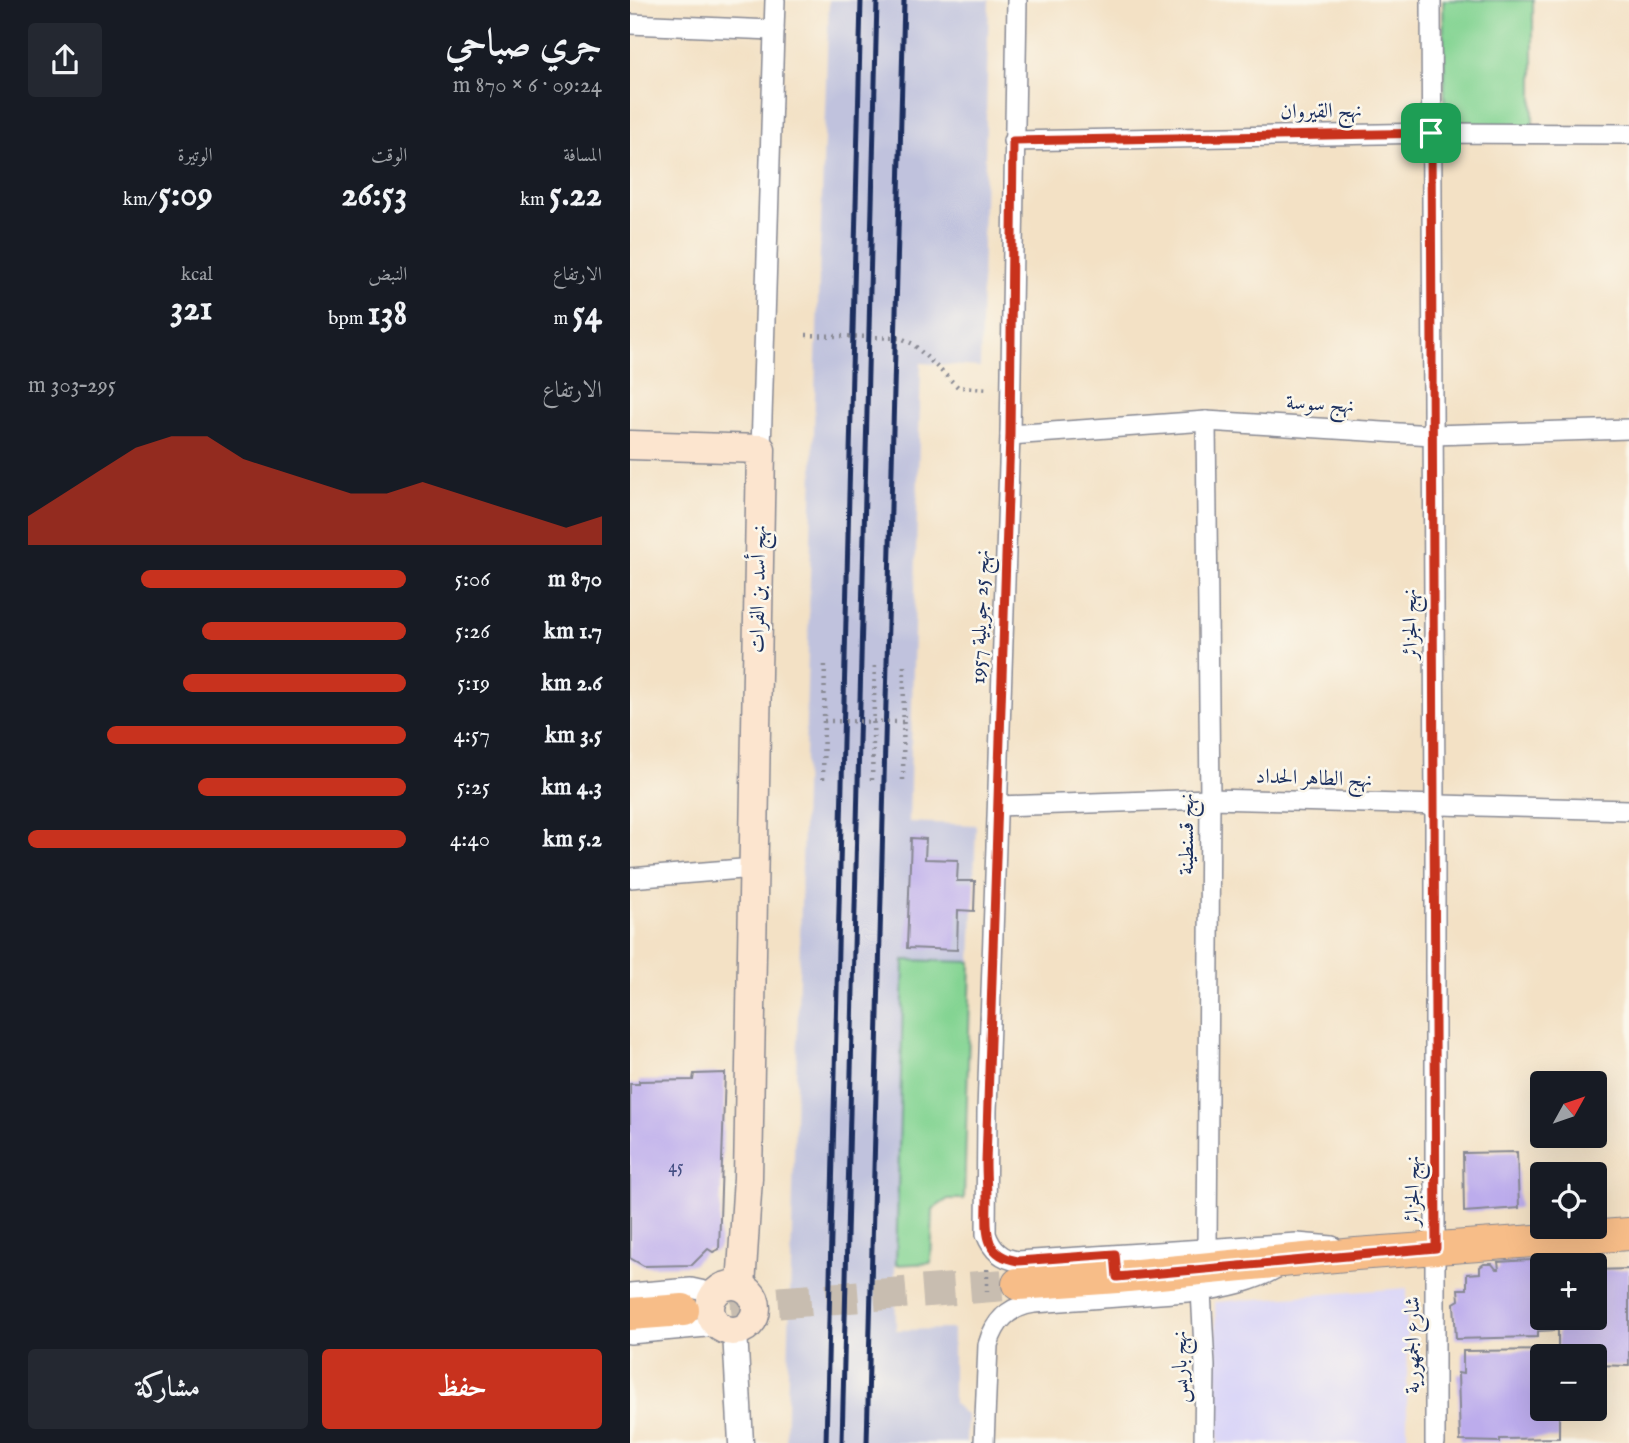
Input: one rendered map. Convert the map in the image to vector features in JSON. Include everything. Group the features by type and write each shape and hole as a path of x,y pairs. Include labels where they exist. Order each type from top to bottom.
{"main road":[{"path":"630,445 761,449"},
{"name":"نهج أسد بن الفرات","path":"741,1286 748,1178 761,449"},
{"path":"1018,1284 1116,1266 1291,1261 1629,1234"},
{"path":"726,1285 741,1286 753,1296 756,1311 748,1325 726,1328 710,1316 713,1293 726,1285"},
{"path":"630,1314 683,1310"}],"street":[{"name":"نهج أسد بن الفرات","path":"761,449 775,0"},
{"name":"نهج 25 جويلية 1957","path":"1017,0 1010,435 987,1111 986,1234 994,1250 1009,1260 1116,1266"},
{"name":"نهج الجزائر","path":"1432,0 1436,1248"},
{"path":"630,24 774,30"},
{"name":"نهج القيروان","path":"1013,141 1431,133 1629,134"},
{"name":"نهج سوسة","path":"1010,435 1206,421 1432,435 1629,429"},
{"name":"نهج قسنطينة","path":"1206,421 1210,799 1207,1248"},
{"name":"نهج الطاهر الحداد","path":"998,806 1210,799 1629,810"},
{"path":"630,878 754,868"},
{"path":"1116,1266 1207,1248 1312,1243 1356,1254"},
{"name":"شارع الجمهورية","path":"1435,1443 1436,1248"},
{"path":"984,1443 988,1345 992,1332 1009,1311 1034,1303 1201,1291 1248,1281 1291,1261"},
{"path":"630,1293 691,1288 713,1293"},
{"name":"نهج باريس","path":"1201,1291 1205,1443"},
{"path":"630,1334 726,1328 741,1443"}],"path":[{"path":"806,335 901,338 913,344 958,387 1010,390"},
{"path":"823,779 825,660"},
{"path":"872,780 875,661"},
{"path":"903,780 904,661"},
{"path":"824,720 904,722"}],"shaded area":[{"path":"829,0 989,0 980,367 921,363 909,822 976,825 971,962 904,960 895,1272 896,1330 953,1329 953,1403 967,1416 966,1443 786,1443 816,359"},
{"path":"1407,1288 1407,1443 1218,1443 1215,1302"}],"green space":[{"path":"1443,0 1533,0 1533,130 1457,131 1445,116"},
{"path":"904,960 971,962 964,1199 948,1199 933,1209 931,1263 896,1265"}],"building":[{"path":"911,838 926,839 925,859 958,860 957,881 975,881 974,911 958,910 957,950 907,948"},
{"path":"725,1073 719,1249 713,1252 708,1249 692,1265 644,1266 630,1258 630,1084 639,1084 639,1081 693,1080 694,1074"},
{"path":"1517,1152 1519,1208 1464,1212 1463,1153"},
{"path":"1530,1260 1530,1330 1558,1330 1538,1331 1538,1337 1456,1339 1454,1303 1459,1300 1458,1289 1467,1289 1467,1274 1480,1273 1480,1267 1484,1264 1492,1264 1499,1269 1498,1262"},
{"path":"1629,1269 1629,1366 1607,1365 1607,1344 1558,1344 1558,1330 1607,1330 1607,1270"},
{"path":"1530,1350 1530,1421 1559,1421 1559,1438 1500,1439 1500,1442 1460,1441 1458,1373 1463,1374 1463,1351"}],"tunnel":[{"path":"683,1310 1018,1284"}],"railway":[{"path":"826,1443 861,0"},
{"path":"842,1443 877,0"},
{"path":"867,1443 904,0"}],"route":[{"path":"1431,133 1436,1248 1117,1277 1115,1254 1009,1260 994,1250 986,1234 986,1162 1010,435 1013,141 1431,133"}]}
